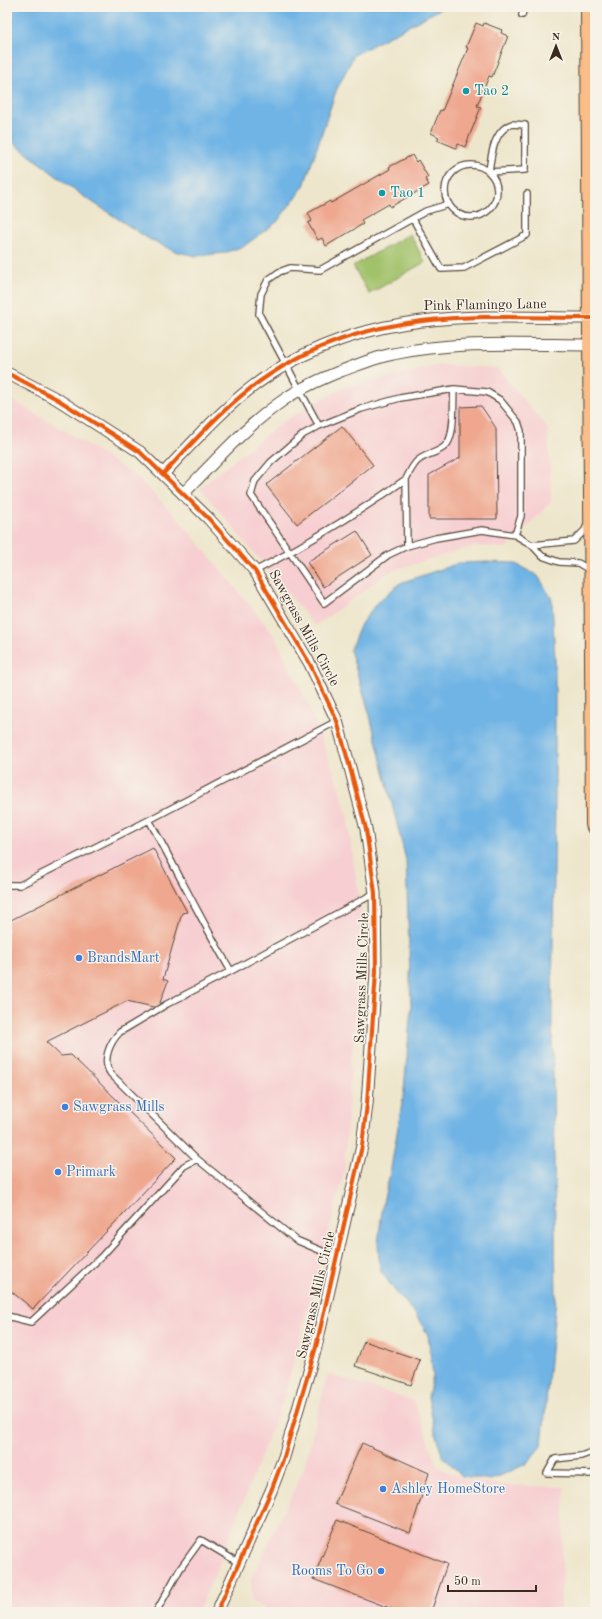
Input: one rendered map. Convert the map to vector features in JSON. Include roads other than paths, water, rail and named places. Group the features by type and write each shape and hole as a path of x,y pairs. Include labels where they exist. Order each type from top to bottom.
{"highway":[{"path":"590,7 594,345 593,572 595,825"}],"street":[{"name":"Pink Flamingo Lane","path":"163,474 204,431 249,390 285,364 308,352 385,327 422,321 457,318 593,318"},
{"path":"184,494 228,448 267,412 299,390 320,379 347,369 391,354 437,347 594,345"},
{"name":"Sawgrass Mills Circle","path":"7,374 57,399 140,452 209,519 255,571 310,664 336,721 366,829 375,893 376,972 367,1104 362,1146 316,1347 284,1457 271,1491 239,1562 220,1611"}],"lane":[{"path":"522,16 524,7"},
{"path":"512,124 525,125 525,170 489,172 491,155 504,127 512,124"},
{"path":"468,165 476,165 489,172 496,184 497,191 493,205 488,211 482,215 467,216 454,210 446,198 446,183 454,171 468,165"},
{"path":"413,219 441,269 464,268 527,235 527,194"},
{"path":"318,426 259,314 261,294 268,280 279,272 290,268 320,270 426,211 449,204"},
{"path":"407,546 406,479 413,465 420,459 441,449 447,444 451,436 454,389"},
{"path":"515,535 521,516 521,431 518,422 500,400 487,392 454,389 400,398 361,409 318,426 304,434 271,462 255,481 251,495 324,603 388,555 407,546 436,538 482,530 515,535 532,545 542,556 559,562 578,563 593,572"},
{"path":"255,571 289,553 385,494 406,479"},
{"path":"532,545 574,541 585,530 593,514"},
{"path":"7,885 20,885 149,820 336,721"},
{"path":"149,820 169,855 198,913 231,971"},
{"path":"336,1257 296,1240 197,1159 111,1074 108,1067 107,1056 112,1042 120,1032 167,1004 375,893"},
{"path":"7,1316 31,1322 101,1257 184,1166 197,1159"},
{"path":"595,1451 581,1456 555,1459 546,1473 595,1474"},
{"path":"156,1612 180,1569 201,1540 239,1562"}],"water":[{"path":"7,7 444,7 354,55 336,91 304,186 277,222 244,246 224,253 196,256 174,251 149,239 80,194 7,138"},
{"path":"459,563 514,563 538,576 552,599 555,660 555,803 552,1011 556,1298 542,1445 526,1464 491,1480 462,1476 442,1455 435,1432 428,1397 433,1375 428,1335 414,1312 396,1292 380,1270 378,1244 383,1202 390,1174 404,1091 411,1007 406,860 369,712 350,650 361,624 376,604 400,583"}],"place":[{"name":"Tao 2","path":"466,91"},
{"name":"Tao 1","path":"382,193"},
{"name":"BrandsMart","path":"79,958"},
{"name":"Sawgrass Mills","path":"65,1107"},
{"name":"Primark","path":"58,1172"},
{"name":"Ashley HomeStore","path":"383,1489"},
{"name":"Rooms To Go","path":"381,1571"}]}
